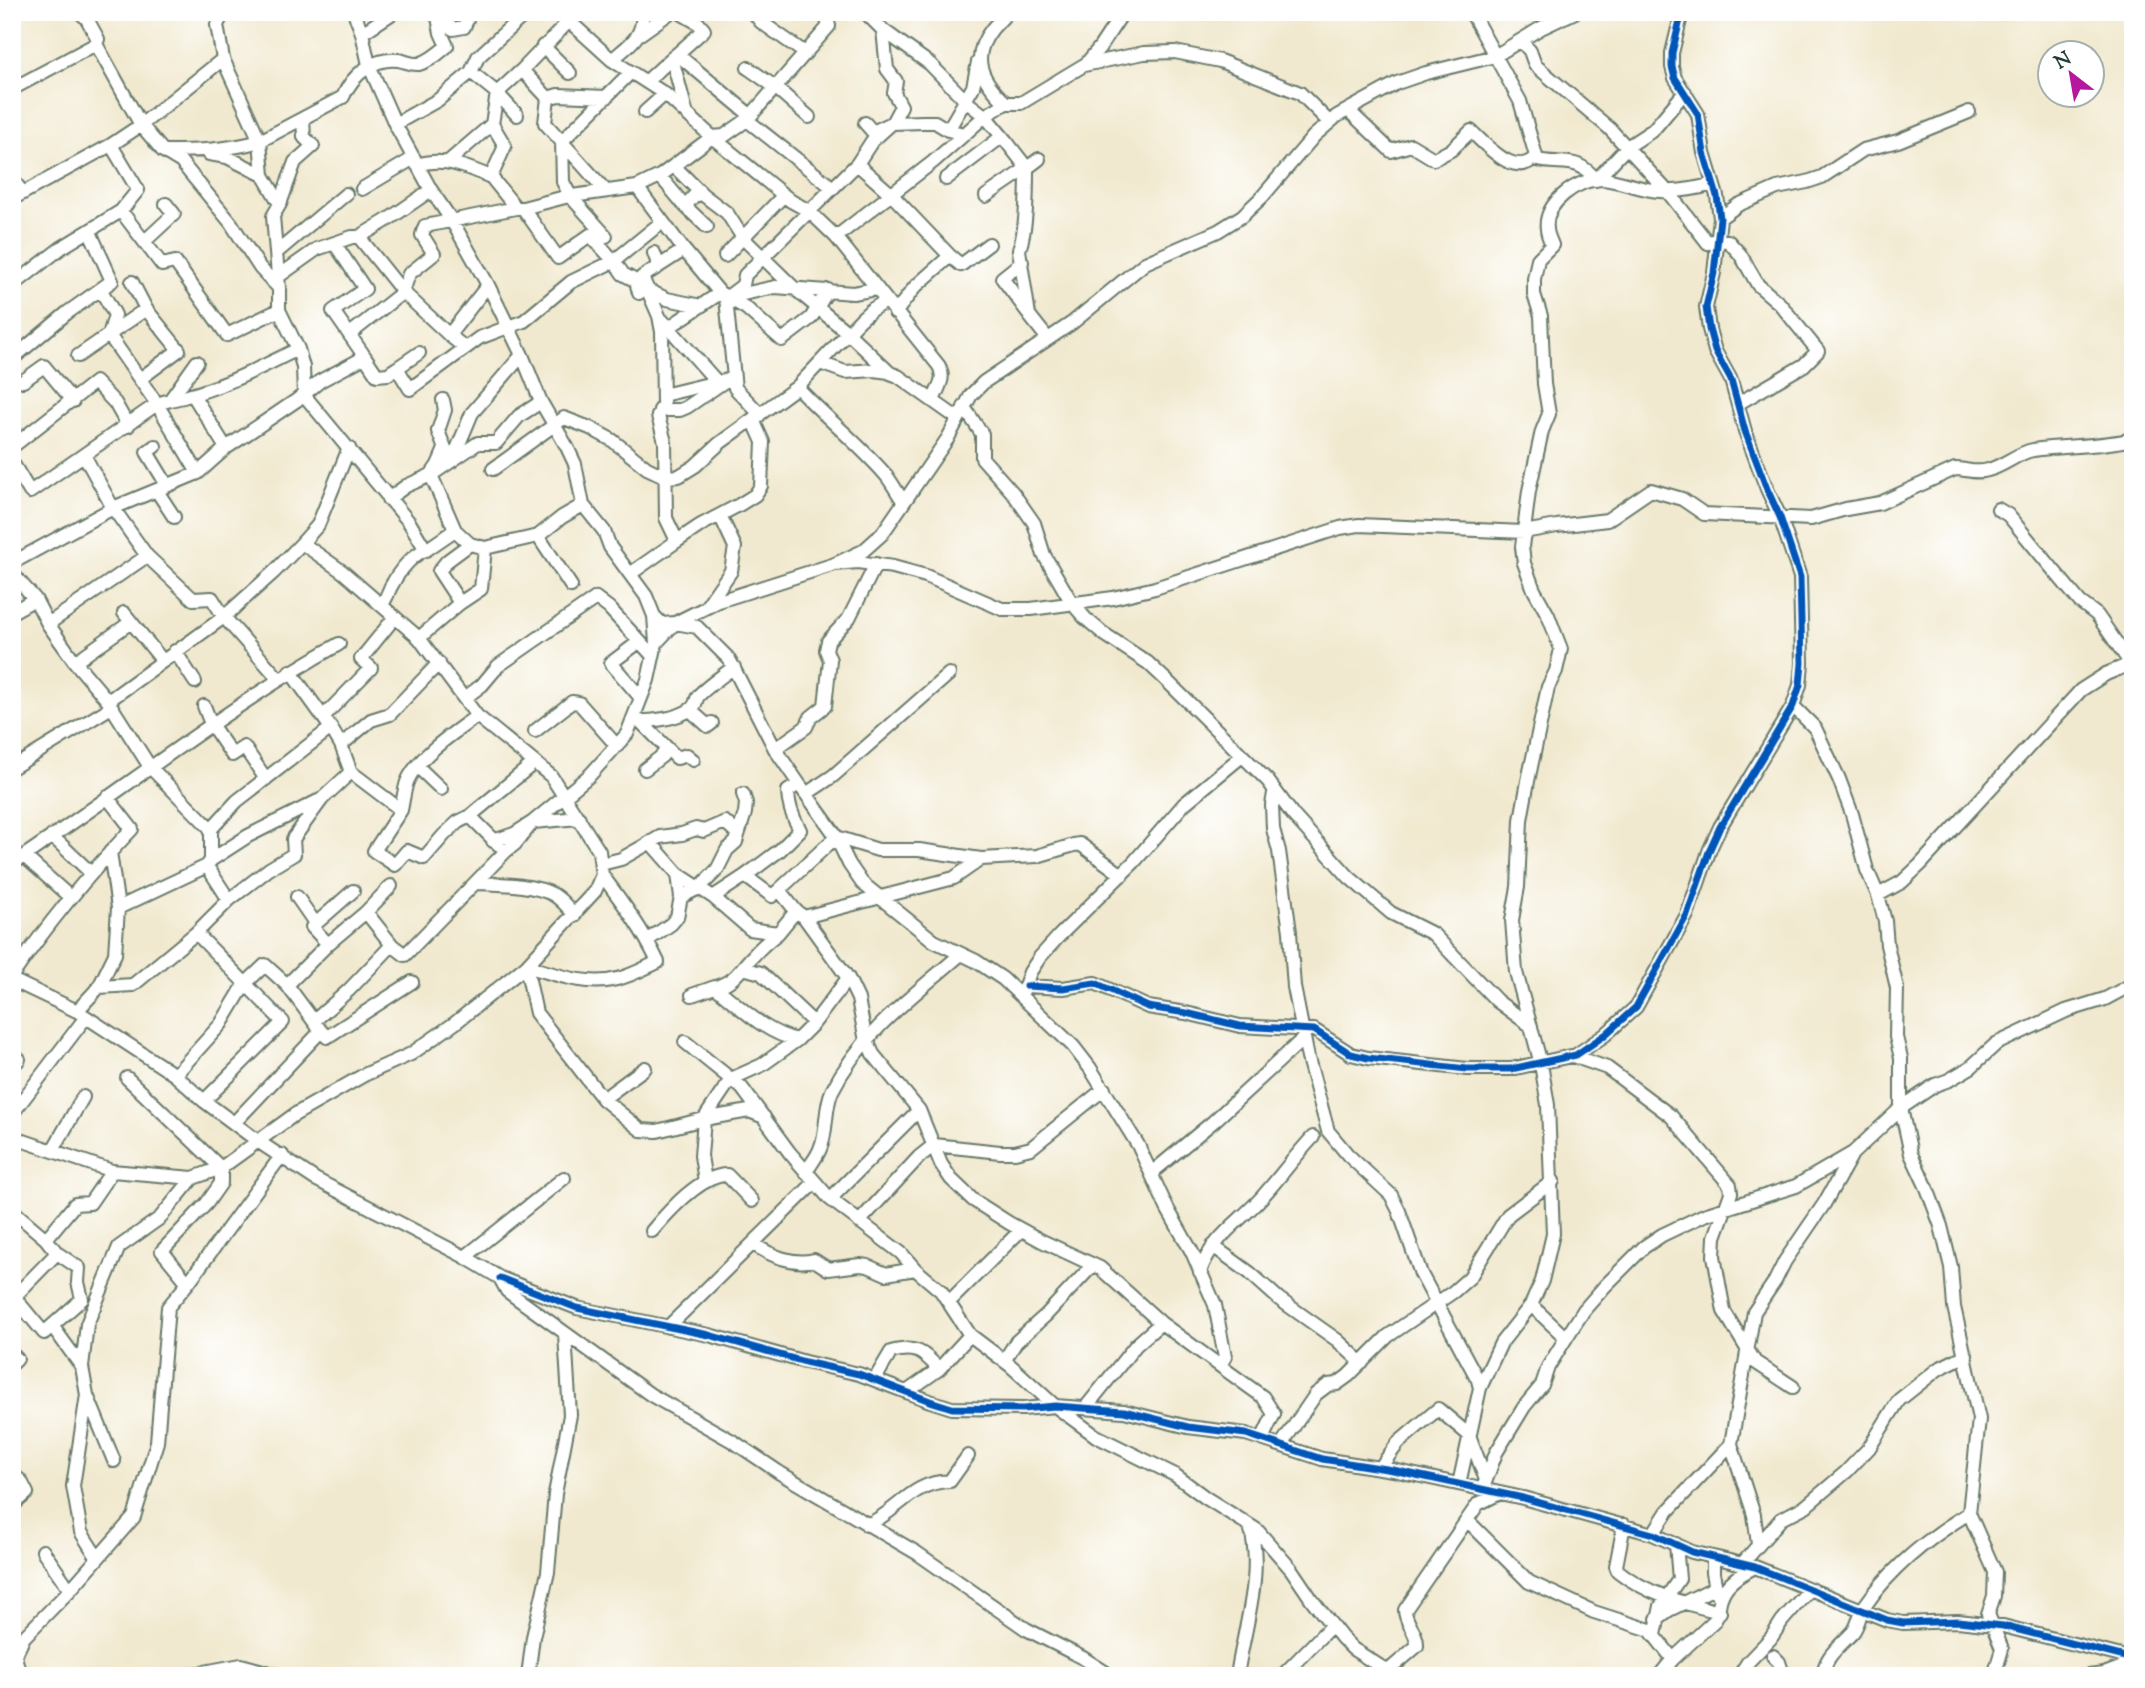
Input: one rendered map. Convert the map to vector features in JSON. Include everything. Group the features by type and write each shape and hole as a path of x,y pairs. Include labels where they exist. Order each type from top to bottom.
{"street":[{"path":"12,89 96,44 98,39 80,12"},
{"path":"224,12 217,25 223,60 260,141 263,175 280,204"},
{"path":"354,12 369,65 396,124 431,190 452,220 488,285 541,402 575,464 583,505 604,531 610,547 646,596 654,616 654,649 637,722 590,775 565,796 514,834 493,841"},
{"path":"362,33 394,12"},
{"path":"435,14 453,29 464,27 470,12"},
{"path":"396,124 438,100 471,72 478,57 527,12"},
{"path":"637,37 643,24 642,12"},
{"path":"612,60 671,12"},
{"path":"647,81 704,30 698,23 679,12"},
{"path":"753,12 761,22 805,53"},
{"path":"816,12 829,26"},
{"path":"825,12 829,26"},
{"path":"865,12 883,30 921,56 952,84 965,100 985,116 1027,167 1023,240 1019,250 1029,315"},
{"path":"948,130 973,87 981,48 992,29 1007,12"},
{"path":"836,237 933,162 985,116 1006,103 1021,103 1084,65 1100,47 1123,12"},
{"path":"1348,110 1391,151 1411,145 1434,159 1451,150 1471,131 1498,156 1519,166 1533,159 1536,156 1525,113 1471,12"},
{"path":"654,649 675,624 705,607 835,564 872,544 948,438 971,395 984,382 1088,311 1145,263 1218,231 1242,216 1262,197 1314,135 1329,122 1382,91 1414,77 1495,56 1541,28 1575,12"},
{"path":"1024,990 1095,983 1148,1007 1240,1026 1303,1033 1314,1030 1351,1054 1367,1058 1467,1069 1511,1069 1573,1056 1605,1035 1636,1007 1687,915 1720,827 1793,706 1800,685 1802,663 1800,577 1780,517 1753,451 1731,380 1715,351 1706,307 1714,273 1720,218 1704,153 1698,114 1675,78 1672,67 1672,52 1682,12"},
{"path":"163,152 198,151 260,141 343,97 348,85 369,65 399,60 410,64 422,63 447,46 435,14"},
{"path":"449,162 492,124 497,93 522,70 567,17 612,60 665,94 712,138 784,195 809,211 836,237 928,351 943,374 933,401"},
{"path":"350,334 403,292 410,274 434,254 422,235 425,226 605,190 637,187 660,176 712,138 724,136 749,118 829,26"},
{"path":"665,330 701,306 743,285 745,275 857,164 872,141 891,123 901,106 894,93 896,81 887,68 883,30"},
{"path":"1521,41 1530,51 1535,65 1627,147 1668,192 1708,243 1717,239 1728,241 1740,254 1759,285 1780,303 1818,351 1804,365 1739,403"},
{"path":"96,44 141,125 163,152 181,162 231,223 260,268 279,282"},
{"path":"543,46 570,73"},
{"path":"1084,65 1144,53 1175,52 1220,61 1300,93 1329,122"},
{"path":"675,56 686,111"},
{"path":"675,56 833,188"},
{"path":"12,179 18,196 111,145 141,125 223,60"},
{"path":"978,62 993,91 1006,103"},
{"path":"748,68 809,117"},
{"path":"522,70 548,99 545,123 605,190"},
{"path":"471,72 497,93 517,115"},
{"path":"631,72 562,141 563,182 598,232 622,274 646,290 667,299 701,306"},
{"path":"1596,180 1627,147 1653,130 1685,92"},
{"path":"645,112 665,94"},
{"path":"548,99 558,95 607,97"},
{"path":"1720,218 1738,205 1777,188 1807,183 1822,177 1863,150 1898,141 1969,112"},
{"path":"303,119 304,137 313,146 295,162 273,216 279,310 298,349 303,367 304,395 388,499 410,522 426,550"},
{"path":"865,123 873,132 891,123 935,122 948,130 964,134"},
{"path":"491,177 505,146 492,124"},
{"path":"946,180 995,141 1000,138 1006,141"},
{"path":"12,268 20,281 61,248 121,211 138,190 111,145"},
{"path":"181,162 194,156 220,155 263,175"},
{"path":"986,196 1039,159"},
{"path":"1533,159 1546,163 1579,163 1596,180"},
{"path":"362,189 416,162 449,162 491,177 520,208 558,258 598,232"},
{"path":"857,164 891,194 961,265 989,244"},
{"path":"674,166 702,194 727,213 743,238 794,288 848,333 890,373"},
{"path":"660,176 707,227"},
{"path":"1459,1484 1480,1388 1501,1343 1531,1305 1542,1281 1553,1234 1548,1105 1541,1064 1516,972 1512,920 1518,887 1521,820 1528,781 1548,687 1556,671 1561,649 1524,563 1529,491 1542,431 1549,414 1544,384 1541,316 1534,293 1534,279 1538,260 1552,245 1546,228 1549,214 1556,202 1578,186 1596,180 1610,180 1668,192 1713,184"},
{"path":"637,187 684,250 723,296 746,308 782,340 811,318 828,290"},
{"path":"279,282 317,250 359,237 431,190"},
{"path":"276,253 346,194"},
{"path":"685,205 694,196 702,194"},
{"path":"725,256 784,195"},
{"path":"146,240 174,214 166,204"},
{"path":"121,211 146,240 162,265 175,262 227,335 279,310"},
{"path":"397,368 410,388 479,338 524,321 571,282 614,261 662,222"},
{"path":"12,359 67,313 112,281 90,232"},
{"path":"359,237 403,292 465,348"},
{"path":"335,244 365,289 334,311 377,375 388,374 419,353"},
{"path":"684,250 642,277 665,330 663,377 669,394 687,408"},
{"path":"654,253 657,268"},
{"path":"895,313 915,287 950,256"},
{"path":"1021,262 1002,278 1048,339"},
{"path":"636,281 641,299 659,316"},
{"path":"132,282 146,309 179,351 140,379"},
{"path":"449,335 488,285"},
{"path":"723,296 766,288 852,293 876,289"},
{"path":"101,290 115,315 109,334"},
{"path":"723,296 725,381"},
{"path":"492,469 564,418 611,440 648,468 666,477 678,476 695,467 720,443 797,387 870,310 886,301"},
{"path":"78,356 146,309"},
{"path":"665,330 735,388 760,414"},
{"path":"109,334 140,379 163,402 198,473"},
{"path":"163,402 239,379 298,349"},
{"path":"452,462 472,413 522,355"},
{"path":"12,563 113,508 198,473 226,448 304,395 320,381 365,357"},
{"path":"12,462 30,492 163,402 197,362"},
{"path":"820,363 845,372 874,370 890,373 933,401 961,412 982,434 982,458 1013,493 1034,523 1044,555 1072,603 1104,634 1148,663 1268,782 1274,793 1349,877 1391,913 1433,934 1497,1002 1531,1026"},
{"path":"23,381 44,366 73,401"},
{"path":"677,541 666,518 665,442 658,416 669,394 725,381"},
{"path":"660,410 687,408 725,381"},
{"path":"12,447 95,382 115,403 128,426"},
{"path":"797,387 888,477 904,502"},
{"path":"193,395 226,448"},
{"path":"431,475 445,449 438,430 445,410 443,400"},
{"path":"388,499 406,486 452,462 478,443 496,443 519,416 541,402"},
{"path":"630,574 701,525 755,495 761,486 763,442 754,422 760,414"},
{"path":"835,564 876,564 926,576 1002,609 1031,609 1113,598 1155,588 1340,528 1359,525 1524,533 1607,520 1651,491 1682,499 1704,514 1811,519 1880,503 1955,469 1975,472 1990,470 2029,451 2101,445 2133,439"},
{"path":"155,446 147,452 174,517"},
{"path":"12,768 109,704 162,660 224,617 274,572 318,525 349,448"},
{"path":"84,455 113,508 147,555 193,599 212,598 224,617 285,675 327,723 341,745 351,772 401,810"},
{"path":"431,475 455,530 470,544 485,548 538,536 583,505"},
{"path":"1878,895 1902,882 1920,865 2081,690 2106,674 2131,665 2097,615 2080,601 2017,526 1998,509"},
{"path":"705,607 731,571 735,547 720,516"},
{"path":"382,604 393,583 409,562 455,530"},
{"path":"538,536 571,586"},
{"path":"12,1138 112,1171 193,1178 221,1168 294,1115 363,1075 411,1054 455,1023 526,966 595,891 601,869 599,851 551,776 477,716 419,638 343,572 302,543"},
{"path":"460,603 439,571 447,561 470,544"},
{"path":"419,638 481,589 485,548"},
{"path":"48,624 147,555"},
{"path":"775,749 806,727 811,718 825,706 830,660 828,642 849,618 876,564"},
{"path":"12,573 35,599 48,624 109,704 150,767 211,829"},
{"path":"465,698 482,685 499,666 596,598 609,608 639,642 654,649"},
{"path":"12,612 35,599"},
{"path":"654,616 662,624 697,627 729,659 775,749 836,837 862,883 934,941 1024,990 1073,1046 1104,1089 1138,1145 1167,1208 1192,1252 1215,1305 1225,1357 1220,1365"},
{"path":"75,662 127,617 162,660"},
{"path":"229,900 209,863 211,829 237,801 266,779 327,723 371,668 361,659 395,617"},
{"path":"639,642 611,663 641,698"},
{"path":"12,863 211,724 338,644"},
{"path":"175,651 195,682"},
{"path":"341,745 371,720 390,714 439,663"},
{"path":"637,722 690,710 699,696 734,667"},
{"path":"713,897 780,850 800,830 792,818 788,791 802,789 833,776 949,674"},
{"path":"535,731 572,702 579,703 617,746"},
{"path":"204,706 211,724 232,755 244,747 266,779"},
{"path":"1793,706 1815,728 1826,750 1853,814 1867,870 1878,895 1897,988 1896,1037 1901,1058 1901,1108 1912,1154 1941,1226 1951,1267 1954,1307 1979,1419 1969,1513 1995,1572 1994,1596 1988,1614 2002,1648 1994,1676"},
{"path":"690,710 708,726 712,723"},
{"path":"477,716 445,740 408,780 401,810 374,851 395,864 407,851 424,858 458,822 470,816 534,763"},
{"path":"637,722 677,758 687,755 693,760"},
{"path":"645,769 662,756 666,749"},
{"path":"1024,990 1030,972 1040,957 1122,874 1184,804 1242,756"},
{"path":"418,767 441,789"},
{"path":"99,987 133,985 196,933 229,900 269,869 294,854 293,839 322,799 351,772"},
{"path":"1274,793 1273,830 1279,851 1290,932 1294,987 1328,1131 1391,1195 1421,1274 1473,1368 1480,1388"},
{"path":"681,897 699,888 717,870 727,850 736,842 745,813 743,794"},
{"path":"107,797 132,829 39,936 14,982 81,1014 175,1075 204,1101 259,1142 315,1179 500,1278 577,1308 709,1335 876,1379 952,1408 1023,1409 1055,1406 1124,1411 1188,1427 1246,1434 1322,1459 1459,1484 1485,1485 1500,1493 1653,1534 1692,1552 1755,1567 1887,1620 1903,1623 1958,1621 1992,1624 2133,1661"},
{"path":"118,908 209,863 248,836 322,799"},
{"path":"470,816 506,851"},
{"path":"366,912 392,945 405,955 515,844 533,822 579,818"},
{"path":"601,869 665,835 704,831 725,822 737,833"},
{"path":"52,836 91,873"},
{"path":"836,837 878,850 903,848 981,859 1037,856 1080,844 1122,874"},
{"path":"745,876 772,896 836,837"},
{"path":"650,842 678,874 713,897 750,929 778,933"},
{"path":"12,1114 99,987 115,954 118,908 110,852"},
{"path":"24,856 71,898"},
{"path":"692,995 726,984 735,978 763,945 800,914 881,899 954,878 981,859"},
{"path":"526,966 570,978 594,981 617,979 658,962 648,940 601,869"},
{"path":"648,940 677,917 681,897 678,874"},
{"path":"475,883 504,884 546,892 559,899 575,915"},
{"path":"287,985 328,944 366,912 390,886"},
{"path":"779,890 848,978 858,999 867,1040 883,1068 919,1110 941,1164 951,1179 973,1200 1021,1230 1108,1274 1161,1323 1263,1397 1272,1409 1272,1418 1262,1439"},
{"path":"328,944 312,927 353,891"},
{"path":"297,897 315,923"},
{"path":"196,933 284,1022 204,1101"},
{"path":"234,1123 349,990 392,945"},
{"path":"806,1172 821,1149 831,1094 848,1064 867,1040 917,990 961,954"},
{"path":"175,1075 221,1024 245,984 265,965 287,985 327,1037 412,982"},
{"path":"526,966 536,1013 603,1099 641,1130 657,1131 749,1111 764,1117"},
{"path":"743,968 761,973 814,1023"},
{"path":"705,1181 701,1156 704,1119 732,1079 762,1065 797,1040 814,1023 848,978"},
{"path":"1485,1485 1496,1453 1524,1407 1542,1385 1548,1367 1566,1338 1598,1294 1644,1247 1678,1225 1725,1207 1796,1186 1853,1153 1901,1108 1935,1085 1971,1067 1996,1044 2066,1011 2105,999 2133,984"},
{"path":"715,986 764,1026 780,1036 797,1040"},
{"path":"1153,1176 1156,1170 1214,1121 1303,1033"},
{"path":"685,1042 742,1088 830,1199 901,1253 950,1301 970,1335 1055,1406 1096,1436 1175,1475 1206,1499 1250,1525 1276,1550 1331,1626 1353,1649 1391,1674 1417,1646 1416,1636 1405,1618 1405,1610 1478,1504 1500,1493"},
{"path":"1573,1056 1606,1068 1671,1116 1730,1185 1731,1193 1715,1237 1714,1256 1724,1311 1755,1362 1793,1387"},
{"path":"603,1099 645,1068"},
{"path":"127,1079 221,1168 221,1183 207,1203 162,1251 188,1283"},
{"path":"859,1222 919,1157 934,1145 1000,1152 1031,1149 1104,1089"},
{"path":"53,1150 83,1097"},
{"path":"830,1199 919,1110"},
{"path":"1200,1272 1206,1257 1224,1232 1264,1196 1312,1137"},
{"path":"1758,1544 1754,1515 1731,1444 1754,1312 1824,1204 1853,1153"},
{"path":"20,1676 15,1656 24,1637 70,1590 134,1517 157,1442 168,1307 282,1155"},
{"path":"46,1239 75,1204 90,1203 112,1171"},
{"path":"652,1231 668,1212 705,1181 719,1175 727,1175 752,1201"},
{"path":"114,1461 88,1395 82,1367 87,1324 119,1247 160,1218 193,1178"},
{"path":"465,1257 564,1178"},
{"path":"1281,1445 1316,1394 1328,1385 1337,1384 1388,1336 1470,1277 1508,1215 1553,1181"},
{"path":"668,1327 816,1182"},
{"path":"12,1210 46,1239 57,1253 79,1268 78,1282 82,1299 44,1333 13,1298 57,1253"},
{"path":"950,1301 1021,1230"},
{"path":"753,1244 767,1253 788,1260 800,1263 814,1260 828,1269 860,1265 886,1275 915,1269"},
{"path":"1213,1247 1337,1340 1362,1363"},
{"path":"1004,1361 1016,1342 1046,1315 1093,1265"},
{"path":"500,1278 507,1291 651,1395 918,1553 1026,1629 1083,1658 1111,1676"},
{"path":"1531,1305 1566,1338"},
{"path":"1086,1407 1136,1345 1161,1323"},
{"path":"53,1327 82,1367"},
{"path":"528,1676 533,1637 548,1572 555,1494 570,1415 565,1334"},
{"path":"908,1391 939,1369 970,1335"},
{"path":"876,1379 891,1352 901,1349 921,1351 939,1369"},
{"path":"12,1353 18,1359 12,1364"},
{"path":"1742,1564 1781,1519 1812,1501 1869,1448 1899,1400 1938,1369 1966,1355"},
{"path":"88,1395 73,1486 81,1532 97,1557"},
{"path":"1380,1468 1398,1443 1438,1409 1469,1435 1485,1485"},
{"path":"1653,1534 1667,1512 1731,1444"},
{"path":"867,1525 881,1519 914,1490 935,1481 950,1481 968,1456"},
{"path":"12,1474 21,1481 27,1493 12,1506"},
{"path":"1824,1676 1826,1661 1855,1629 1862,1611 1886,1578 1924,1545 1969,1513"},
{"path":"1467,1520 1529,1582 1594,1612 1650,1630 1673,1659"},
{"path":"1237,1676 1254,1570 1255,1541 1250,1525"},
{"path":"1624,1525 1616,1566 1618,1571 1639,1586 1665,1598 1720,1607"},
{"path":"1655,1635 1657,1619 1665,1598 1679,1579 1676,1544"},
{"path":"43,1551 70,1590"},
{"path":"1713,1558 1720,1607"},
{"path":"1659,1676 1673,1659 1711,1626 1720,1607 1721,1595 1737,1577 1755,1567"},
{"path":"1642,1628 1684,1602 1716,1587"},
{"path":"1738,1676 1810,1589"},
{"path":"1282,1676 1331,1626"},
{"path":"1773,1656 1782,1667 1778,1676"},
{"path":"2089,1676 2104,1674 2133,1661"},
{"path":"183,1676 241,1665 281,1676"}],"cycle path":[{"path":"1026,986 1063,988 1095,983 1148,1007 1240,1026 1314,1030 1351,1054 1368,1058 1467,1069 1511,1069 1576,1055 1605,1035 1636,1007 1687,915 1720,827 1793,706 1800,685 1802,663 1800,577 1780,517 1745,431 1731,380 1715,351 1709,329 1706,307 1714,273 1720,218 1717,196 1704,153 1698,114 1675,78 1672,67 1672,53 1682,12"},
{"path":"500,1278 577,1308 709,1335 859,1374 952,1408 1023,1409 1055,1406 1124,1411 1188,1427 1246,1434 1322,1459 1393,1470 1523,1498 1653,1534 1692,1552 1755,1567 1887,1620 1903,1623 1958,1621 2003,1626 2133,1659"}]}
